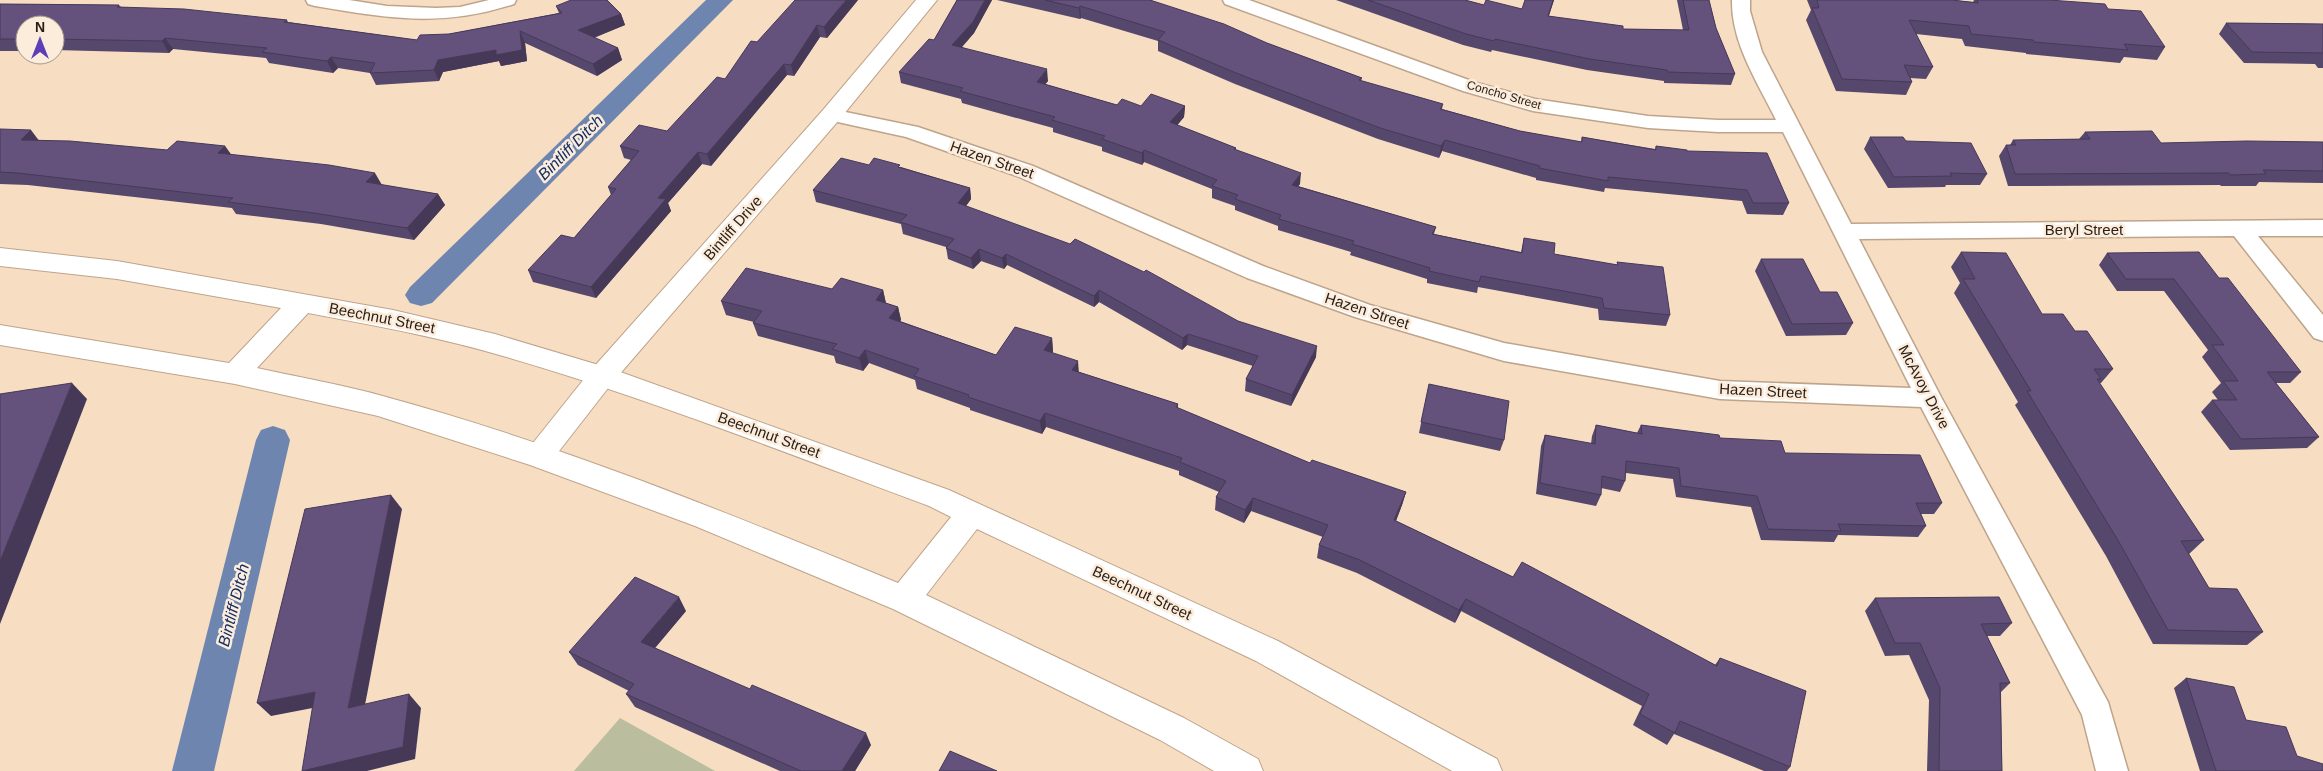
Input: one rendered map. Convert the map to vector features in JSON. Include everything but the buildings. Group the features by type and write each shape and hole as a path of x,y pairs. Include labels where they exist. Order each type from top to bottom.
{"main road":[{"name":"Bintliff Drive","path":"540,456 602,376 831,115 927,0"},
{"name":"Beechnut Street","path":"0,257 118,270 393,318 495,344 602,376 939,498 1267,651 1468,766"},
{"path":"235,374 302,303"},
{"path":"0,336 235,374 378,405 540,456 706,517 904,599 1172,729 1246,771"},
{"path":"904,599 972,514"}],"street":[{"path":"315,0 382,11 442,15 488,8 507,0"},
{"name":"Concho Street","path":"1232,0 1470,87 1533,105 1648,122 1718,126 1788,126"},
{"name":"McAvoy Drive","path":"1741,0 1741,11 1752,52 1788,126 1929,398 2097,712 2112,771"},
{"name":"Hazen Street","path":"831,115 911,132 1025,171 1256,272 1362,311 1504,352 1720,390 1929,398"},
{"name":"Beryl Street","path":"1844,232 2323,228"},
{"path":"2240,229 2323,332"}],"green space":[{"path":"620,718 715,771 574,771"}],"waterway":[{"name":"Bintliff Ditch","path":"421,295 720,0"},
{"name":"Bintliff Ditch","path":"193,771 273,440"}]}
